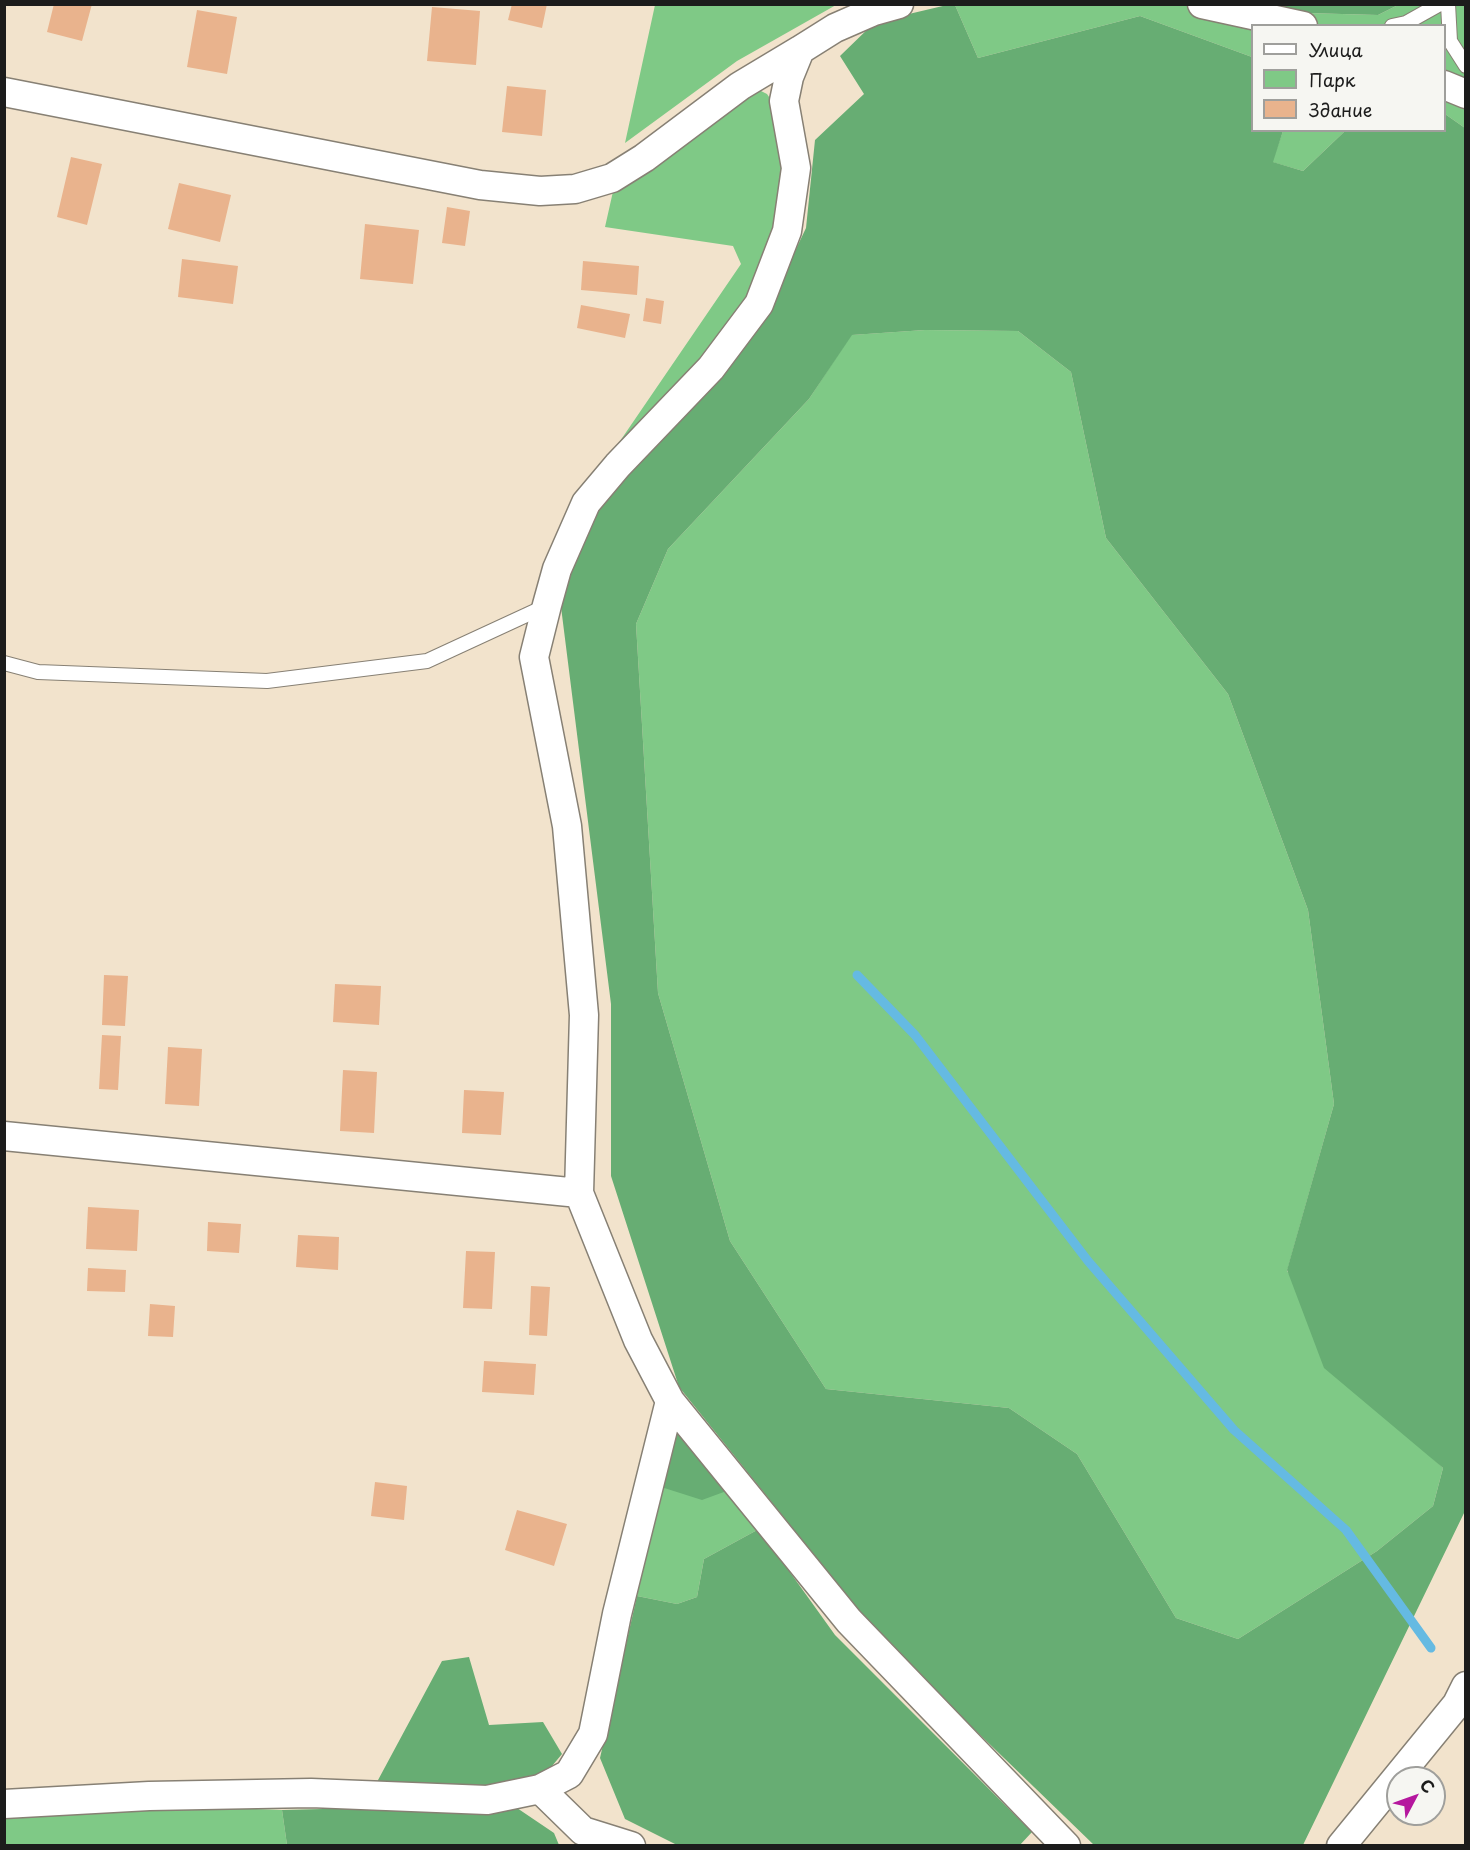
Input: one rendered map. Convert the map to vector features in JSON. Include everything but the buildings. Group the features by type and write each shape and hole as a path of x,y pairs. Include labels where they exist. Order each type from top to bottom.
{"street":[{"path":"4,92 480,185 540,191 574,189 612,178 644,158 740,86 835,28 874,11 899,4"},
{"path":"1202,4 1294,24"},
{"path":"800,50 789,76 784,100 796,168 787,231 759,304 711,368 618,465 586,503 557,569 534,657 567,826 585,1015 579,1193 638,1340 670,1401 849,1621 1066,1845"},
{"path":"1446,86 1466,94"},
{"path":"4,1136 579,1193"},
{"path":"4,1804 148,1796 311,1793 487,1800 540,1789 569,1774 592,1734 617,1614 670,1401"},
{"path":"1341,1845 1457,1704 1466,1686"},
{"path":"540,1789 583,1831 632,1845"}],"lane":[{"path":"1401,24 1440,4"},
{"path":"1448,4 1450,40 1466,66"},
{"path":"4,663 38,672 267,681 427,661 548,605"}],"green space":[{"path":"655,4 836,5 737,61 625,143"},
{"path":"1271,4 1305,13 1378,15 1398,5 1465,5 1465,128 1446,115 1446,24 1251,24 1251,57 1140,16 978,58 955,5"},
{"path":"947,5 955,5 978,58 1140,16 1251,57 1251,132 1283,132 1273,162 1303,171 1344,132 1446,132 1446,115 1465,128 1465,1511 1303,1845 1094,1845 885,1643 679,1387 611,1176 611,1004 560,599 593,510 768,308 806,228 815,140 864,94 840,56 875,22","holes":["925,330 1018,331 1071,372 1106,538 1228,694 1308,910 1334,1104 1287,1270 1324,1368 1443,1468 1433,1506 1377,1551 1238,1639 1176,1618 1077,1454 1009,1408 826,1389 730,1241 658,993 636,624 668,549 809,399 852,335"]},
{"path":"1271,5 1398,5 1378,15 1305,13"},
{"path":"757,89 767,94 774,104 783,181 776,233 751,300 590,485 741,264 733,246 605,227 614,187"},
{"path":"1283,132 1344,132 1303,171 1272,162"},
{"path":"925,330 1018,331 1071,372 1106,538 1228,694 1308,910 1334,1104 1287,1271 1414,1441 1443,1468 1433,1506 1377,1551 1238,1639 1176,1618 1077,1454 1009,1408 826,1389 730,1241 658,993 636,624 668,549 809,399 851,335"},
{"path":"677,1426 732,1489 702,1500 658,1486"},
{"path":"658,1486 732,1489 759,1529 704,1559 697,1597 677,1604 637,1596"},
{"path":"759,1529 835,1635 1032,1832 1019,1846 677,1845 625,1819 600,1758 637,1596 677,1604 697,1597 704,1559"},
{"path":"469,1657 489,1725 543,1722 562,1754 517,1808 554,1833 559,1845 287,1845 282,1810 363,1808 442,1661"},
{"path":"152,1805 282,1810 287,1845 5,1846 5,1813"}],"waterway":[{"path":"857,975 915,1035 1088,1261 1234,1430 1346,1530 1431,1648"}]}
